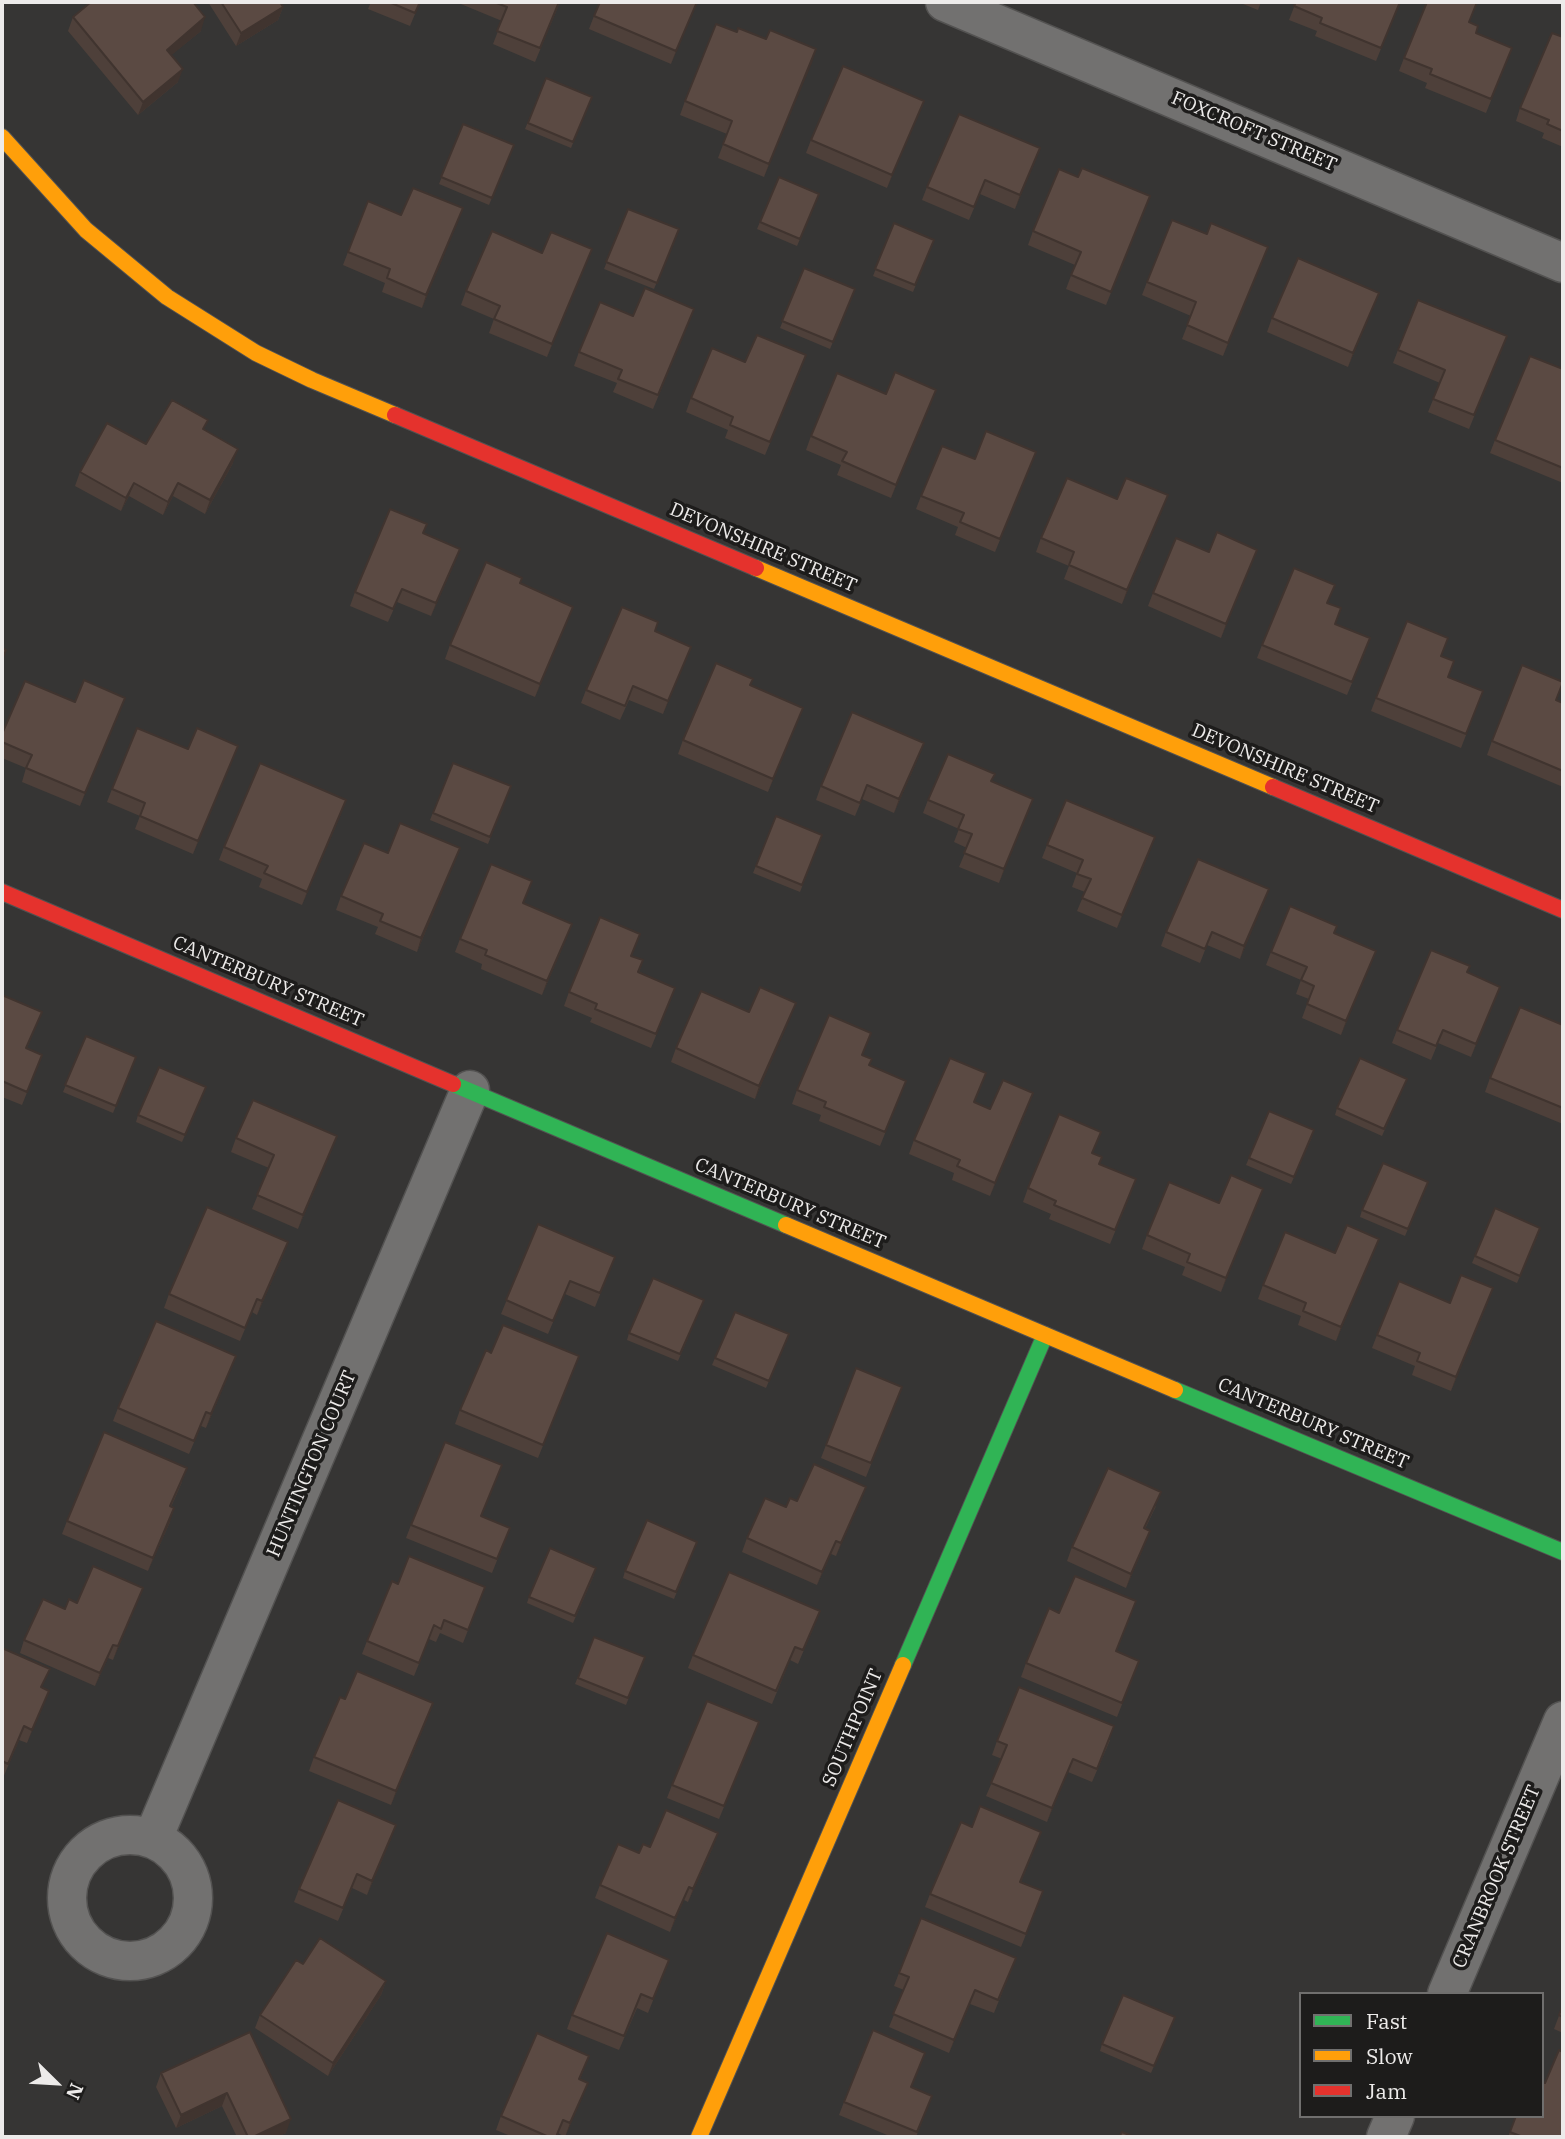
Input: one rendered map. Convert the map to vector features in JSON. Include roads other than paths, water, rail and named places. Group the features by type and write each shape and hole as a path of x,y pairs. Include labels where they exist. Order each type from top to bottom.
{"street":[{"name":"FOXCROFT STREET","path":"945,2 1563,263"},
{"name":"DEVONSHIRE STREET","path":"2,137 86,230 167,297 256,353 312,380 1563,910"},
{"name":"CANTERBURY STREET","path":"2,892 1563,1552"},
{"name":"HUNTINGTON COURT","path":"153,1838 470,1090"},
{"name":"SOUTHPOINT","path":"699,2137 1045,1335"},
{"name":"CRANBROOK STREET","path":"1448,1992 1563,1721"},
{"path":"1386,2137 1394,2118"}]}
